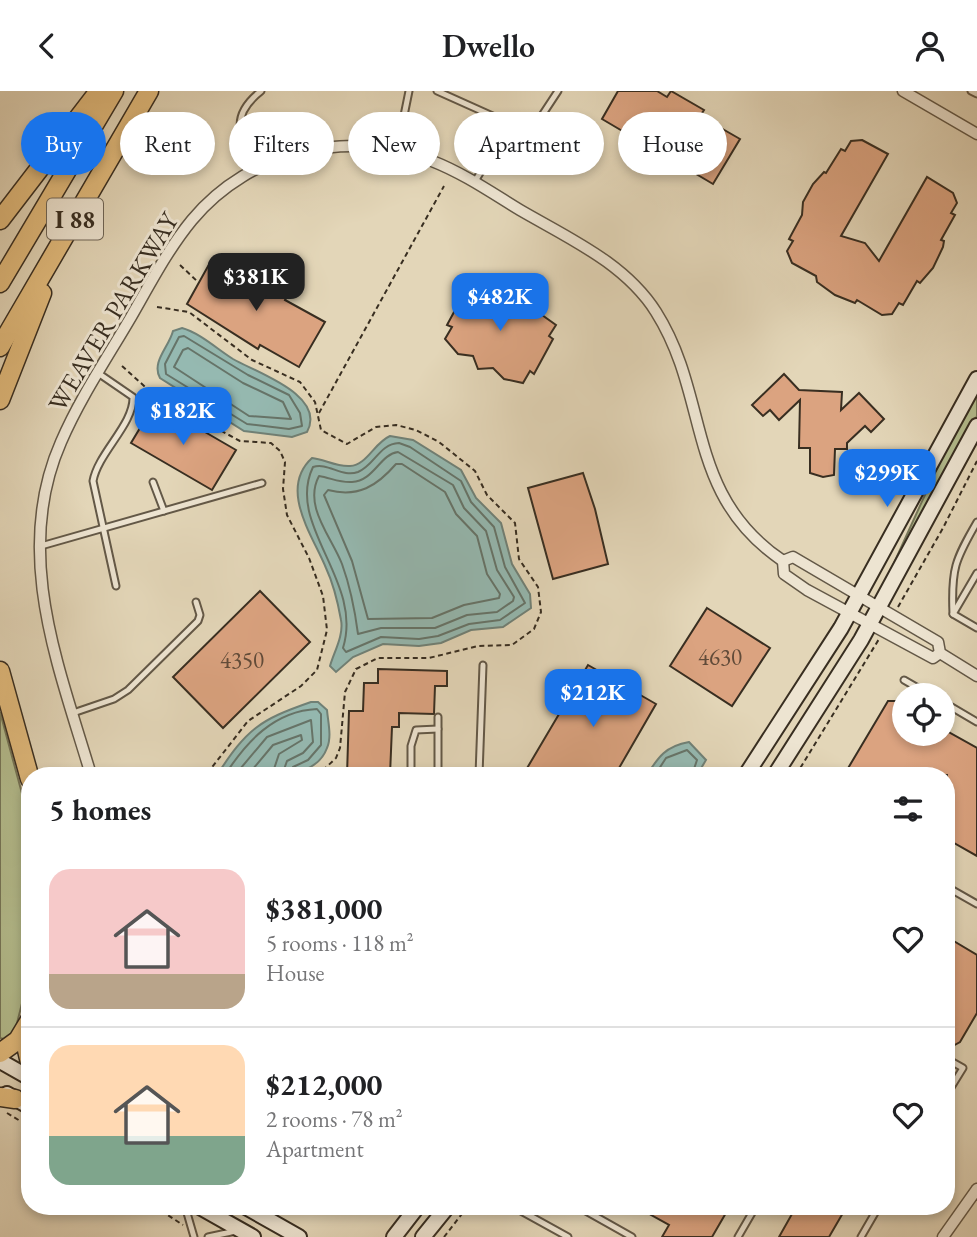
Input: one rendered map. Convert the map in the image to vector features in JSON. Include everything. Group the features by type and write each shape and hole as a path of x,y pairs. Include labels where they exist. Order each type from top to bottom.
{"highway":[{"path":"0,220 99,91"},
{"name":"I 88","path":"0,283 114,91"},
{"name":"I 88","path":"0,347 149,91"},
{"path":"0,400 70,227"},
{"path":"0,671 27,767"},
{"path":"0,1053 21,1035"}],"street":[{"path":"903,91 977,134"},
{"name":"WEAVER PARKWAY","path":"440,164 607,262 639,290 656,313 675,348 703,453 720,494 749,533 783,561 784,574 933,658 940,653"},
{"name":"WEAVER PARKWAY","path":"89,767 45,617 38,547 42,503 53,462 73,417 179,236 220,192 246,175"},
{"path":"751,767 850,612 977,379"},
{"path":"780,767 871,624 977,426"},
{"name":"WEAVER PARKWAY","path":"783,561 793,557 859,596"},
{"path":"859,596 938,642 940,653 977,676"},
{"path":"0,1061 21,1074"},
{"path":"943,1237 977,1189"},
{"path":"214,1215 247,1233"},
{"path":"261,1215 299,1237"},
{"path":"394,1237 411,1215"},
{"path":"423,1237 441,1215"}],"lane":[{"path":"243,112 245,105 261,91"},
{"path":"405,112 409,91"},
{"path":"437,91 484,112"},
{"path":"544,112 558,91"},
{"path":"971,91 977,94"},
{"path":"474,183 479,175"},
{"path":"98,373 128,391 133,404 94,475 102,529 116,586"},
{"path":"153,482 164,511"},
{"path":"38,547 262,483"},
{"path":"953,614 955,560 977,522"},
{"path":"953,614 977,573"},
{"path":"73,713 114,699 143,678 198,621 200,615 197,602"},
{"path":"953,614 977,628"},
{"path":"479,767 483,665"},
{"path":"904,680 909,683"},
{"path":"955,709 977,722"},
{"path":"438,717 438,767"},
{"path":"411,767 411,746 416,730 438,729"},
{"path":"955,892 977,904"},
{"path":"955,1064 962,1068 955,1080"},
{"path":"188,1215 194,1234"},
{"path":"528,1215 568,1237"},
{"path":"593,1215 632,1237"},
{"path":"738,1237 751,1215"},
{"path":"861,1237 874,1215"},
{"path":"208,1237 247,1233"}],"path":[{"path":"318,414 444,186"},
{"path":"180,265 198,282"},
{"path":"157,307 189,311 252,360 300,382 308,390 321,430 340,443 347,444 384,425 416,430 439,442 475,471 487,495 515,523 519,559 538,587 542,601 534,629 512,645 478,646 429,658 378,658 356,669 345,692 340,748 326,767"},
{"path":"122,366 153,394 240,442 275,445 285,462 283,489 287,515 309,558 323,597 327,629 317,670 301,686 248,721 212,767"},
{"path":"903,598 977,461"},
{"path":"801,767 876,649"},
{"path":"9,1100 21,1115"},
{"path":"167,1215 194,1234"},
{"path":"444,1237 461,1215"}],"green space":[{"path":"977,391 977,416 884,585 949,442"},
{"path":"0,712 21,790 21,1007 15,1031 7,1040 0,1038"}],"water":[{"path":"182,328 202,337 233,359 271,378 298,396 307,407 310,419 307,432 292,437 244,431 160,378 158,366 162,355 173,331"},
{"path":"390,436 413,440 461,470 476,498 501,523 512,564 530,594 531,608 503,627 471,630 441,643 419,646 383,644 353,657 336,672 330,666 341,632 340,613 329,574 301,513 298,484 302,470 312,458 340,465 356,465"},
{"path":"311,702 318,702 327,710 329,739 320,760 310,767 223,767 246,736 279,715"},
{"path":"689,742 706,760 702,767 652,767 674,746"}],"building":[{"path":"618,91 657,91 667,97 671,91 704,110 618,112 618,128 604,120"},
{"path":"727,132 740,139 727,161"},
{"path":"862,140 888,154 841,236 865,243 879,261 927,177 953,193 957,203 951,213 955,215 941,240 944,241 943,247 933,268 920,283 917,281 903,305 899,303 892,314 882,315 857,300 855,303 835,295 817,282 816,276 792,263 787,251 793,241 789,239 802,215 803,202 813,184 826,173 841,149 845,151 851,141"},
{"path":"698,175 718,175 713,184"},
{"path":"212,259 251,281 254,277 276,287 287,296 285,300 325,322 299,367 260,345 258,349 187,304"},
{"path":"477,281 490,289 493,285 510,297 518,298 556,325 549,336 553,339 534,374 530,371 523,383 504,379 493,368 478,369 473,356 458,354 445,339 452,327 447,325 466,290 471,293"},
{"path":"784,374 799,390 842,392 841,410 859,393 884,419 871,432 865,426 847,443 847,449 835,449 834,475 823,477 810,473 810,448 799,448 800,400 779,420 770,410 763,416 752,405"},
{"path":"155,403 236,450 212,490 131,443"},
{"path":"583,473 608,564 553,579 528,488"},
{"path":"260,591 310,642 223,728 173,677"},
{"path":"707,608 770,648 732,706 670,666"},
{"path":"588,665 656,704 620,767 528,767"},
{"path":"378,669 447,671 447,686 435,686 434,714 399,713 399,727 392,727 390,767 347,767 349,711 363,711 364,683 378,683"},
{"path":"888,701 892,701 892,746 955,746 955,736 977,748 977,856 955,844 955,767 849,767"},
{"path":"955,942 977,955 977,1013 960,1042 955,1045"},
{"path":"651,1215 725,1215 712,1237 662,1237 669,1225"},
{"path":"791,1215 842,1215 829,1237 779,1237"}]}
